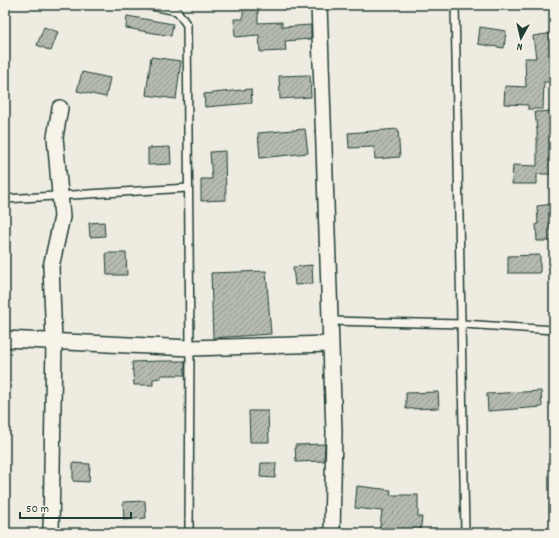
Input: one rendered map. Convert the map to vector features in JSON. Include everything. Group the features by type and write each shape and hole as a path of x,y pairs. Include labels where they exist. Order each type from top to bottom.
{"street":[{"path":"319,5 334,431 332,533"},
{"path":"51,533 54,341 51,267 62,217 55,137 60,108"},
{"path":"5,339 190,348 330,344"}],"lane":[{"path":"147,5 177,10 187,25 190,533"},
{"path":"455,5 463,324 465,533"},
{"path":"5,200 188,188"},
{"path":"329,321 463,324 554,330"}],"building":[{"path":"243,7 258,7 258,23 282,22 282,27 311,25 311,39 285,41 286,51 260,52 259,35 235,37 234,19 243,19"},
{"path":"127,16 173,24 171,36 126,28"},
{"path":"44,27 58,32 51,51 37,45"},
{"path":"480,27 506,31 504,48 478,44"},
{"path":"554,33 554,82 544,82 543,109 528,109 528,105 504,104 505,86 526,87 525,58 536,58 533,36"},
{"path":"151,57 181,61 176,99 146,95"},
{"path":"82,72 110,78 106,97 77,91"},
{"path":"310,75 311,97 280,99 279,76"},
{"path":"251,89 252,103 205,107 204,94"},
{"path":"554,111 554,163 552,163 552,174 537,174 537,184 512,184 513,165 537,166 537,130 535,112"},
{"path":"305,129 308,153 260,158 258,133"},
{"path":"398,129 400,157 375,159 374,147 349,148 348,133"},
{"path":"170,147 171,164 148,165 148,148"},
{"path":"225,151 226,200 201,201 201,179 212,179 210,152"},
{"path":"554,204 554,241 537,241 537,206"},
{"path":"104,222 105,236 90,237 89,223"},
{"path":"106,253 126,253 127,275 107,275"},
{"path":"540,255 540,273 508,273 508,256"},
{"path":"312,265 313,284 295,285 293,267"},
{"path":"266,271 271,334 213,338 211,273"},
{"path":"185,361 185,375 161,375 161,378 153,379 153,385 134,385 132,362"},
{"path":"541,391 542,407 488,411 487,394"},
{"path":"438,392 439,408 406,409 406,393"},
{"path":"249,411 268,411 269,442 250,442"},
{"path":"325,444 324,461 296,462 295,445"},
{"path":"73,463 90,464 89,482 73,481"},
{"path":"261,463 276,463 275,478 260,477"},
{"path":"357,486 391,490 390,495 418,495 418,517 422,517 420,533 379,533 382,511 355,508"},
{"path":"145,501 146,518 124,520 123,502"}]}
